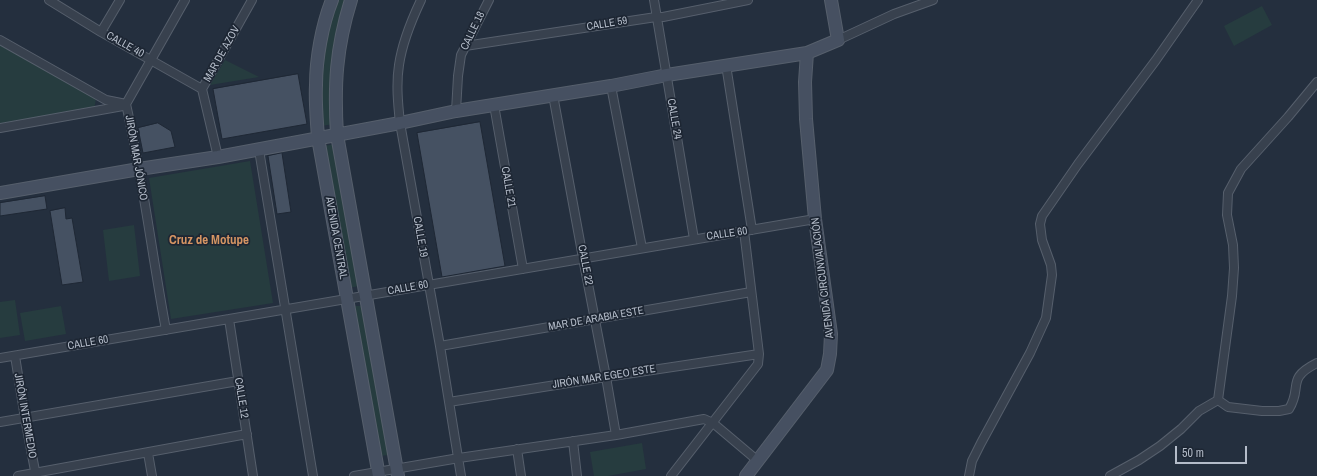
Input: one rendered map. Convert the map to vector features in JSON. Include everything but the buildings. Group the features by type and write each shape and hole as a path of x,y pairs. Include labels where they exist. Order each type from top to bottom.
{"street":[{"name":"CALLE 40","path":"51,0 102,32 202,89"},
{"path":"102,32 120,0"},
{"name":"JIRÓN MAR JÓNICO","path":"166,330 139,169 126,104 150,59 185,0"},
{"name":"MAR DE AZOV","path":"218,157 202,89 252,0"},
{"name":"AVENIDA CENTRAL","path":"332,0 328,9 317,63 316,85 318,138 378,474"},
{"name":"AVENIDA CENTRAL","path":"351,0 343,26 338,50 335,99 337,135 397,473"},
{"name":"CALLE 19","path":"421,0 408,30 399,64 397,98 400,124 440,346 461,476"},
{"name":"CALLE 18","path":"456,111 461,55 489,0"},
{"name":"CALLE 24","path":"654,0 694,239"},
{"name":"CALLE 59","path":"465,46 663,17 748,0"},
{"path":"831,0 838,40"},
{"path":"0,192 259,150 400,124 456,111 611,86 726,65 807,53 894,14 933,0"},
{"path":"970,476 972,461 1030,353 1046,318 1052,275 1051,265 1042,240 1040,224 1042,216 1198,0"},
{"path":"0,40 106,100 126,104"},
{"name":"AVENIDA CIRCUNVALACIÓN","path":"746,476 826,370 830,354 831,334 815,219 806,119 805,82 807,53"},
{"path":"671,476 758,364 759,354 751,292 748,231 726,65"},
{"path":"1218,400 1232,296 1234,268 1233,245 1226,215 1228,194 1241,169 1317,82"},
{"path":"611,86 642,248"},
{"name":"CALLE 22","path":"554,95 616,435"},
{"path":"0,128 126,104"},
{"name":"CALLE 21","path":"494,105 523,269"},
{"path":"259,150 313,476"},
{"name":"CALLE 60","path":"0,358 815,219"},
{"name":"MAR DE ARABIA ESTE","path":"440,346 751,292"},
{"name":"CALLE 12","path":"229,319 253,476"},
{"name":"JIRÓN MAR EGEO ESTE","path":"449,402 606,376 759,354"},
{"name":"JIRÓN INTERMEDIO","path":"16,356 24,418 36,474"},
{"path":"1218,400 1228,407 1279,411 1289,409 1294,401 1296,383 1300,373 1317,363"},
{"path":"0,422 238,381"},
{"path":"1110,476 1139,460 1160,446 1181,429 1199,411 1218,400"},
{"path":"354,476 397,473 459,458 616,435 704,419 713,423 758,461"},
{"path":"18,476 36,474 247,434"},
{"path":"573,441 577,476"},
{"path":"517,450 521,476"},
{"path":"148,453 152,476"}],"green space":[{"path":"335,0 349,0 334,124 321,126 320,61"},
{"path":"1262,6 1272,25 1234,46 1224,26"},
{"path":"0,45 96,98 94,111 0,128"},
{"path":"225,60 259,77 210,85"},
{"path":"335,144 359,286 349,288 324,146"},
{"path":"250,161 273,303 171,319 149,178"},
{"path":"134,225 140,276 109,281 103,230"},
{"path":"15,300 20,335 0,338 0,302"},
{"path":"61,306 66,334 25,341 20,313"},
{"path":"353,306 364,306 389,455 379,456"},
{"path":"642,443 646,469 608,476 594,476 590,452"}],"district":[{"name":"Cruz de Motupe","path":"209,241"}]}
